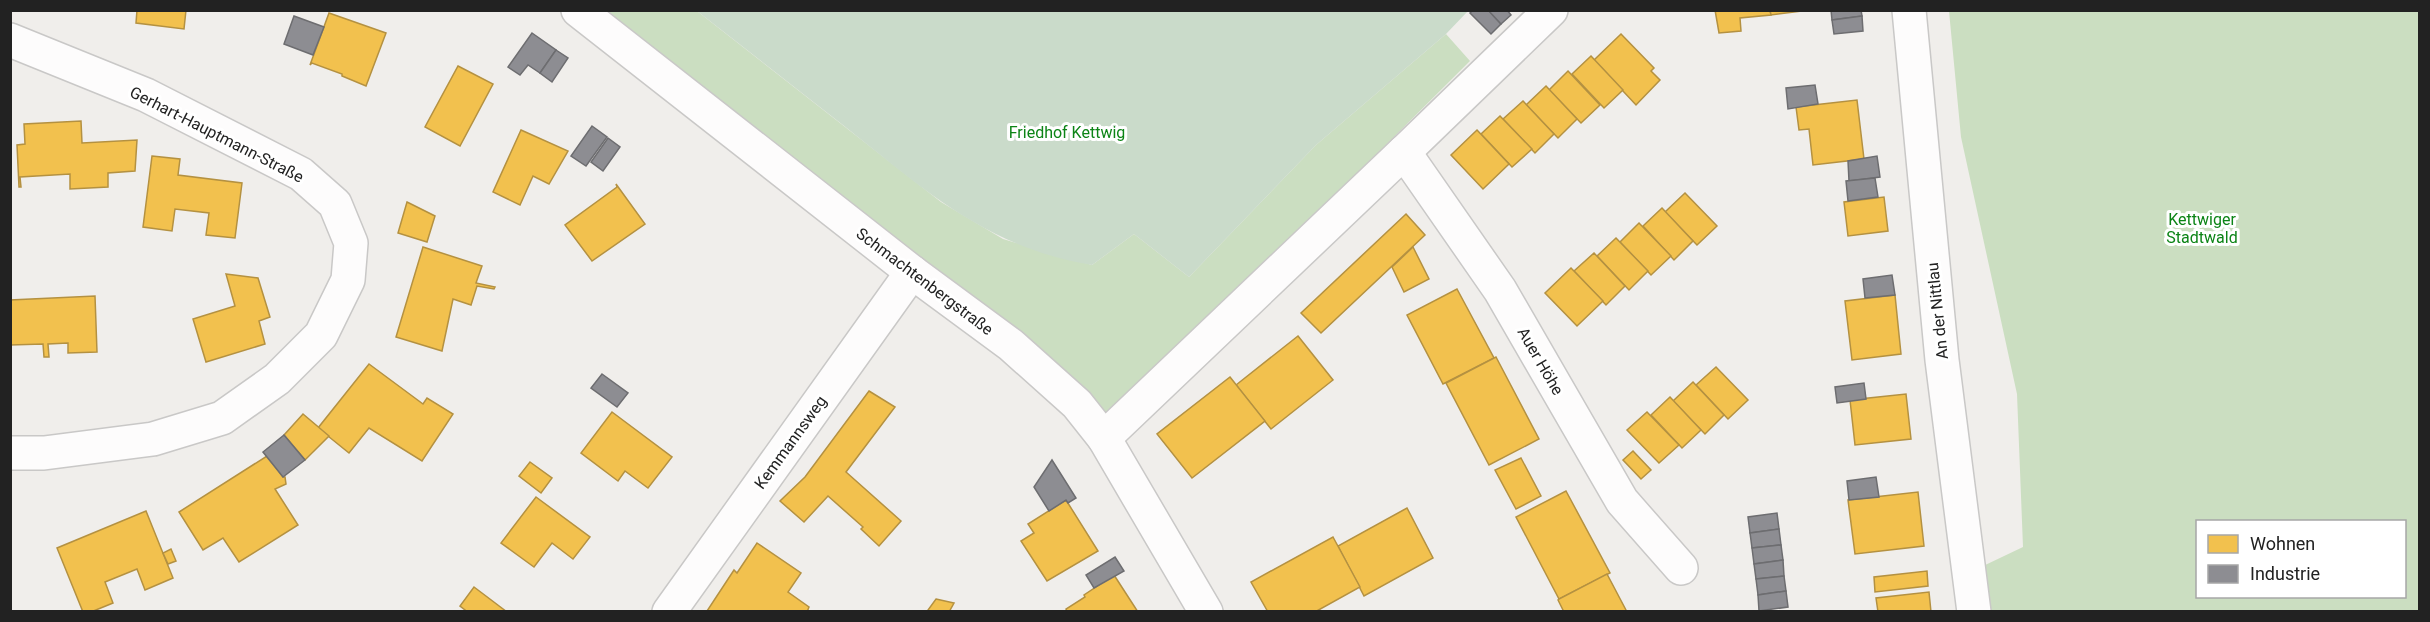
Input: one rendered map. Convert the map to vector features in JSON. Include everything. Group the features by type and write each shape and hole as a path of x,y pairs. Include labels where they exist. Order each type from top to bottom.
{"street":[{"name":"Schmachtenbergstraße","path":"578,10 912,272 1011,345 1077,404 1104,438 1206,612"},
{"path":"1104,438 1551,10"},
{"name":"An der Nittlau","path":"1909,10 1942,360 1974,612"},
{"name":"Gerhart-Hauptmann-Straße","path":"10,40 146,95 300,174 335,204 351,243 348,279 321,335 277,379 222,418 153,439 44,453 10,453"},
{"name":"Auer Höhe","path":"1404,152 1500,290 1622,501 1680,568"},
{"name":"Kemmannsweg","path":"669,612 912,272"}],"green space":[{"path":"596,11 697,11 941,202 1003,239 1092,265 1134,234 1189,277 1316,145 1446,34 1470,61 1106,424"},
{"name":"Friedhof Kettwig","path":"697,11 1468,11 1446,34 1316,145 1189,277 1134,234 1092,265 1055,257 990,231 961,214 905,174"},
{"name":"Kettwiger Stadtwald","path":"1949,11 2419,11 2419,611 1988,611 1981,567 2023,547 2017,394 1961,137"}],"building: Wohnen":[{"path":"137,10 186,10 184,29 136,23"},
{"path":"1715,10 1770,10 1771,15 1740,18 1741,31 1719,33"},
{"path":"1770,10 1810,10 1771,15"},
{"path":"329,13 386,33 366,86 342,74 312,63 310,65"},
{"path":"1621,34 1654,68 1651,71 1660,80 1636,105 1594,60"},
{"path":"1591,56 1623,90 1604,108 1572,74"},
{"path":"458,66 493,84 460,146 425,127"},
{"path":"1568,71 1600,105 1581,123 1549,90"},
{"path":"1546,86 1577,119 1558,138 1526,105"},
{"path":"1857,100 1864,159 1813,165 1809,129 1799,130 1796,107"},
{"path":"1523,101 1554,134 1535,153 1503,119"},
{"path":"1500,116 1532,149 1512,167 1481,134"},
{"path":"81,121 82,143 137,140 135,171 108,173 108,187 70,189 70,174 20,177 21,187 19,187 17,145 25,144 24,124"},
{"path":"521,130 568,151 549,184 533,176 520,205 493,192"},
{"path":"1477,130 1509,164 1483,189 1451,155"},
{"path":"152,156 180,159 178,175 242,183 235,238 206,235 209,213 175,209 172,231 143,227"},
{"path":"616,184 645,224 592,261 565,225 617,187"},
{"path":"1685,193 1717,226 1697,245 1665,212"},
{"path":"1884,197 1888,231 1848,236 1844,202"},
{"path":"407,202 435,216 427,242 398,233"},
{"path":"1662,208 1693,241 1674,260 1643,226"},
{"path":"1406,214 1425,235 1321,333 1301,313"},
{"path":"1639,223 1671,256 1651,275 1620,242"},
{"path":"1616,238 1648,271 1629,290 1597,256"},
{"path":"423,247 482,266 476,283 495,287 494,289 477,286 471,305 453,299 442,351 396,337"},
{"path":"1413,247 1429,279 1404,292 1392,267"},
{"path":"1594,253 1625,286 1606,305 1574,271"},
{"path":"1571,268 1603,301 1577,326 1545,293"},
{"path":"226,274 258,278 270,317 259,321 265,344 206,362 193,319 235,306"},
{"path":"1457,289 1494,358 1443,384 1407,315"},
{"path":"1895,295 1901,354 1852,360 1845,301"},
{"path":"95,296 97,352 68,353 68,343 48,344 49,357 44,357 43,344 10,345 10,300"},
{"path":"1298,336 1333,380 1271,429 1236,385"},
{"path":"1496,357 1539,439 1489,465 1446,383"},
{"path":"369,364 423,404 427,398 453,414 422,461 369,428 349,453 318,428"},
{"path":"1716,367 1748,400 1728,419 1696,385"},
{"path":"1230,377 1265,421 1192,478 1157,434"},
{"path":"1693,382 1724,415 1705,434 1673,401"},
{"path":"869,391 895,407 846,472 901,521 879,546 861,529 863,527 828,496 804,522 780,501 805,477"},
{"path":"1906,394 1911,439 1855,445 1850,400"},
{"path":"1670,397 1701,430 1682,448 1651,415"},
{"path":"612,412 672,457 648,488 625,471 618,481 581,453"},
{"path":"1647,412 1679,445 1659,463 1627,430"},
{"path":"303,414 329,436 305,460 284,435"},
{"path":"1633,451 1651,470 1641,479 1623,460"},
{"path":"267,456 285,477 286,484 275,489 298,525 239,562 223,538 203,550 179,512"},
{"path":"1521,458 1541,496 1516,509 1495,470"},
{"path":"530,462 552,478 541,493 519,476"},
{"path":"1566,491 1610,573 1559,599 1516,517"},
{"path":"1918,492 1924,546 1855,554 1848,500"},
{"path":"536,497 590,537 573,559 552,543 534,567 501,543"},
{"path":"1066,500 1098,551 1047,581 1021,541 1034,533 1028,524"},
{"path":"1407,508 1433,558 1364,596 1338,546"},
{"path":"146,511 173,578 145,590 137,569 105,582 113,603 91,612 83,612 57,548"},
{"path":"1333,537 1360,587 1315,612 1268,612 1251,582"},
{"path":"757,543 801,573 788,592 809,607 807,612 707,611 734,570 737,573"},
{"path":"171,549 176,561 168,564 163,553"},
{"path":"1927,571 1928,586 1875,592 1874,577"},
{"path":"1607,574 1627,612 1564,612 1559,599"},
{"path":"1114,575 1138,612 1067,612 1066,609"},
{"path":"474,587 507,612 464,612 465,610 460,606"},
{"path":"1929,592 1931,612 1878,612 1876,598"},
{"path":"936,599 954,603 949,612 931,612 928,610"}],"building: Industrie":[{"path":"1473,10 1488,10 1501,24 1491,34 1470,13"},
{"path":"1488,10 1507,10 1511,15 1501,24"},
{"path":"1831,10 1861,10 1862,16 1832,20"},
{"path":"294,16 324,27 313,55 284,44"},
{"path":"1862,16 1863,31 1834,34 1832,20"},
{"path":"532,33 556,50 540,73 528,65 520,75 508,67"},
{"path":"556,50 568,58 552,82 540,73"},
{"path":"1815,85 1818,104 1788,109 1786,88"},
{"path":"592,126 607,137 586,166 571,156"},
{"path":"608,138 620,147 603,171 591,162"},
{"path":"1877,156 1880,177 1849,181 1848,161"},
{"path":"1875,178 1878,197 1848,201 1846,181"},
{"path":"1892,275 1895,295 1865,298 1863,279"},
{"path":"602,374 628,393 617,407 591,388"},
{"path":"1864,383 1866,399 1837,403 1835,387"},
{"path":"284,435 305,460 283,477 263,452"},
{"path":"1052,460 1076,498 1068,503 1066,500 1049,511 1034,487"},
{"path":"1876,477 1879,497 1849,500 1847,481"},
{"path":"1777,513 1779,529 1750,533 1748,517"},
{"path":"1779,529 1781,545 1752,548 1750,533"},
{"path":"1781,545 1783,560 1754,564 1752,548"},
{"path":"1115,557 1124,571 1094,588 1086,575"},
{"path":"1783,560 1784,576 1756,579 1754,564"},
{"path":"1784,576 1786,591 1758,595 1756,579"},
{"path":"1786,591 1788,607 1759,611 1758,595"}]}
